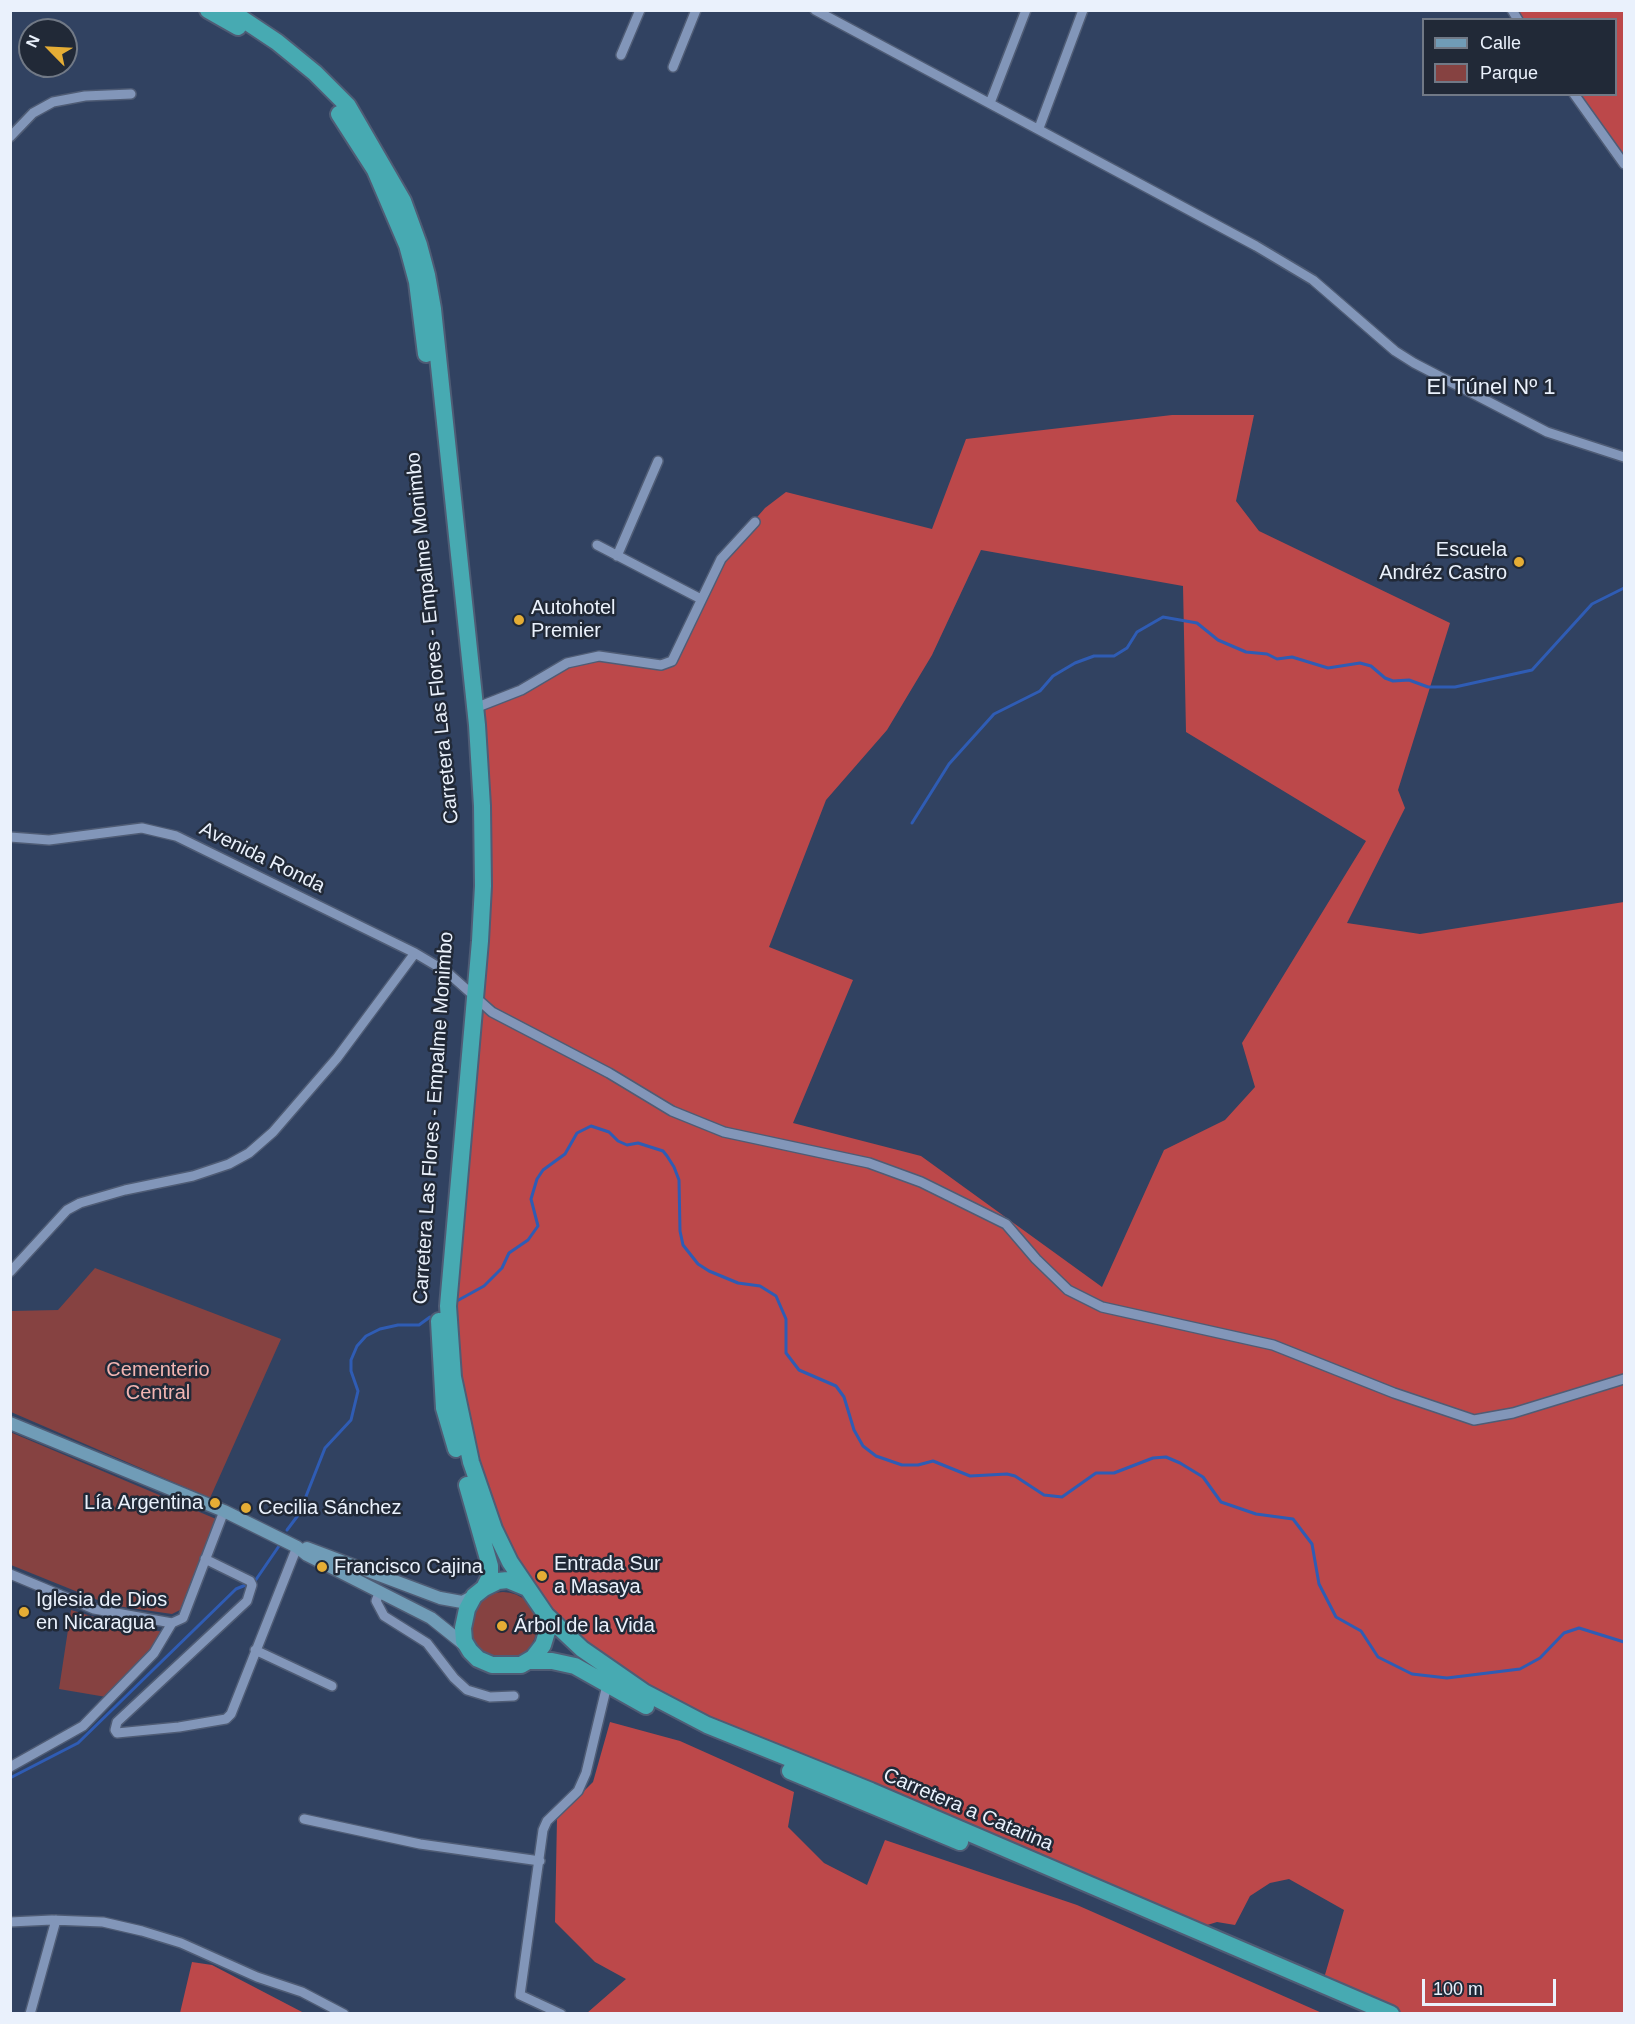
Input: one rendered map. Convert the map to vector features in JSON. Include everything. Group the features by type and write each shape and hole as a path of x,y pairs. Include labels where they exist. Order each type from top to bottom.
{"highway":[{"name":"Carretera Las Flores - Empalme Monimbo","path":"208,10 242,29 286,61 318,89 342,118 375,170 393,207 417,282 474,802 470,992 448,1306 453,1377 462,1429 483,1498 500,1544 525,1587"},
{"name":"Carretera Las Flores - Empalme Monimbo","path":"230,10 278,42 315,73 348,106 392,178 412,223 422,255 433,309 475,708 482,806 483,874 470,992 439,1344 444,1408 490,1566 490,1576 479,1592"},
{"path":"506,1580 525,1587 546,1615 546,1638 542,1648 529,1661 510,1667 492,1665 478,1659 468,1648 463,1633 466,1609 479,1592 506,1580"},
{"name":"Carretera a Catarina","path":"546,1615 567,1637 613,1673 707,1725 871,1791 1391,2013"},
{"name":"Carretera a Catarina","path":"529,1661 570,1664 660,1713 762,1760 1369,2013"}],"street":[{"path":"621,55 640,10"},
{"path":"673,67 696,10"},
{"path":"815,10 1256,246 1313,280 1395,351 1414,363 1547,432 1624,457"},
{"path":"990,104 1026,10"},
{"path":"1039,128 1083,10"},
{"path":"10,137 33,113 53,102 132,94"},
{"path":"1575,96 1624,164"},
{"path":"617,556 658,461"},
{"path":"475,708 521,690 567,663 599,656 661,665 672,661 721,559 754,522"},
{"path":"597,545 701,599"},
{"name":"Avenida Ronda","path":"10,837 50,840 142,828 176,836 415,953 447,972 492,1012 609,1073 672,1111 724,1132 869,1163 921,1182 1006,1224 1035,1259 1068,1290 1102,1307 1273,1345 1394,1393 1474,1420 1513,1413 1624,1379"},
{"path":"10,1272 67,1210 80,1203 125,1190 193,1176 229,1164 249,1153 273,1132 337,1058 415,953"},
{"path":"10,1423 224,1511 297,1547 308,1555 444,1626 468,1648"},
{"path":"10,1767 83,1726 154,1653 172,1623 183,1617 224,1511"},
{"path":"297,1547 311,1548 450,1602 462,1602 479,1592"},
{"path":"205,1558 250,1581 252,1585 247,1601 117,1722 115,1730 122,1733 131,1730 179,1727 226,1719 231,1714 297,1547"},
{"path":"10,1574 94,1609 172,1623"},
{"path":"380,1591 376,1601 384,1616 428,1643 454,1678 467,1690 490,1697 514,1696"},
{"path":"255,1650 332,1686"},
{"path":"561,2013 520,1995 543,1830 547,1821 578,1791 586,1773 607,1685"},
{"path":"304,1819 420,1844 540,1861"},
{"path":"10,1923 56,1920 104,1923 181,1943 257,1977 302,1992 344,2013"},
{"path":"30,2013 56,1920"}],"green space":[{"name":"Cementerio Central","path":"95,1268 281,1339 210,1498 11,1412 11,1311 58,1310"},
{"path":"10,1432 216,1519 180,1610 172,1614 110,1605 11,1565"},
{"path":"503,1592 516,1595 527,1602 534,1613 537,1626 534,1639 527,1650 516,1657 503,1660 490,1657 479,1650 472,1639 469,1626 472,1613 479,1602 490,1595"},
{"path":"71,1610 127,1627 165,1632 162,1641 112,1698 59,1689"}],"shaded area":[{"path":"1512,11 1624,11 1624,164 1575,96 1617,96 1617,18 1517,18"},
{"path":"1172,415 1254,415 1236,501 1259,531 1450,623 1398,790 1405,808 1347,923 1420,934 1624,902 1624,2013 1373,2013 1322,1985 1344,1910 1289,1879 1270,1883 1250,1896 1235,1925 1217,1922 1204,1926 707,1725 555,1626 483,1498 448,1306 480,941 475,708 567,663 599,656 641,664 672,661 721,559 765,508 786,492 932,529 966,439","holes":["981,550 1183,586 1186,732 1366,841 1242,1043 1255,1087 1225,1120 1164,1150 1102,1287 921,1156 793,1123 853,980 769,947 826,800 887,730 932,655"]},
{"path":"610,1722 680,1741 794,1792 788,1827 824,1863 867,1885 885,1840 1077,1905 1322,2013 587,2013 626,1979 595,1962 555,1922 557,1818 593,1782"},
{"path":"192,1962 212,1965 304,2013 180,2013"}],"waterway":[{"path":"912,823 949,764 994,714 1040,691 1053,676 1075,663 1094,656 1114,656 1127,648 1137,632 1163,617 1197,623 1218,640 1246,652 1267,654 1277,659 1292,657 1328,668 1360,663 1371,666 1385,678 1393,681 1409,680 1428,687 1455,687 1532,670 1592,604 1624,588"},
{"path":"455,1302 484,1286 502,1268 509,1253 528,1240 538,1226 531,1199 537,1179 543,1170 565,1154 577,1133 591,1126 609,1132 618,1141 627,1145 638,1143 663,1151 674,1167 679,1180 680,1231 683,1245 698,1264 709,1271 738,1283 760,1286 776,1296 786,1319 786,1353 799,1370 836,1386 844,1397 854,1430 863,1446 876,1456 902,1465 918,1465 933,1461 970,1476 1007,1474 1015,1476 1044,1495 1062,1497 1096,1473 1114,1473 1153,1458 1166,1457 1203,1477 1221,1502 1256,1514 1293,1519 1312,1544 1319,1584 1336,1617 1361,1631 1378,1657 1412,1674 1447,1678 1520,1669 1540,1658 1564,1633 1579,1628 1624,1642"},
{"path":"287,1530 299,1514 325,1448 351,1420 358,1391 351,1371 351,1360 357,1346 366,1336 380,1329 398,1325 419,1325 430,1317"},
{"path":"255,1581 279,1546"},
{"path":"10,1778 78,1743 236,1589 248,1584"}],"place":[{"name":"Escuela Andréz Castro","path":"1519,562"},
{"name":"Autohotel Premier","path":"519,620"},
{"name":"Lía Argentina","path":"215,1503"},
{"name":"Cecilia Sánchez","path":"246,1508"},
{"name":"Francisco Cajina","path":"322,1567"},
{"name":"Entrada Sur a Masaya","path":"542,1576"},
{"name":"Iglesia de Dios en Nicaragua","path":"24,1612"},
{"name":"Árbol de la Vida","path":"502,1626"}],"district":[{"name":"El Túnel Nº 1","path":"1491,388"}]}
